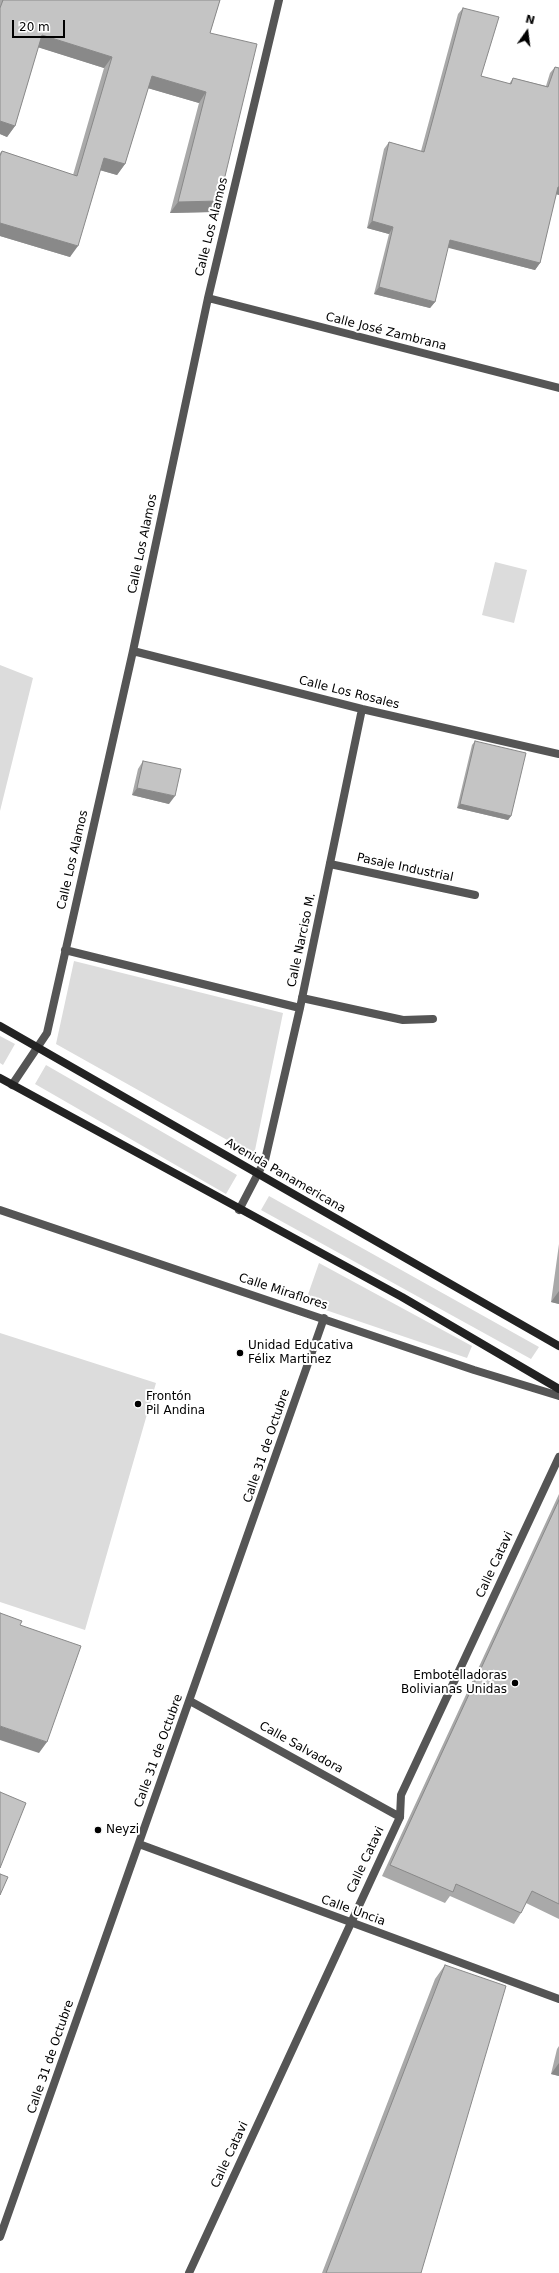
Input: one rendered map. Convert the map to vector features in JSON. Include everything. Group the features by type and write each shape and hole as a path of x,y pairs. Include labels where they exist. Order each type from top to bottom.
{"main road":[{"name":"Avenida Panamericana","path":"0,1026 559,1346"},
{"path":"0,1078 239,1210 402,1297 559,1390"}],"street":[{"name":"Calle Los Alamos","path":"12,1085 47,1033 133,651 208,298 279,0"},
{"name":"Calle José Zambrana","path":"208,298 559,388"},
{"name":"Calle Los Rosales","path":"133,651 362,709 559,754"},
{"name":"Calle Narciso M.","path":"239,1210 259,1175 265,1160 300,1008 362,709"},
{"name":"Pasaje Industrial","path":"330,864 475,896"},
{"path":"65,950 300,1008"},
{"path":"302,998 403,1020 433,1019"},
{"name":"Calle Miraflores","path":"0,1210 324,1318 474,1370 559,1396"},
{"name":"Calle 31 de Octubre","path":"0,2237 190,1702 324,1318"},
{"name":"Calle Catavi","path":"189,2273 400,1816 401,1795 559,1457"},
{"name":"Calle Salvadora","path":"190,1702 400,1816"},
{"name":"Calle Uncia","path":"139,1844 559,1999"}],"shaded area":[{"path":"495,562 527,570 514,623 482,615"},
{"path":"0,665 33,678 0,811"},
{"path":"74,961 283,1013 254,1155 56,1044"},
{"path":"0,1036 15,1044 3,1065 0,1063"},
{"path":"46,1065 237,1175 226,1194 35,1084"},
{"path":"269,1196 539,1347 531,1359 261,1210"},
{"path":"319,1263 472,1346 467,1358 305,1303"},
{"path":"0,1333 156,1383 85,1630 0,1602"}],"building":[{"path":"3,0 220,0 210,33 257,44 219,201 178,202 206,92 152,76 125,164 104,158 78,246 0,223 0,156 2,151 77,176 112,57 42,35 15,126 0,121 0,8"},
{"path":"463,8 499,17 481,76 511,84 513,78 548,87 555,67 559,68 559,187 540,263 450,240 435,302 379,287 393,227 372,221 389,142 424,152"},
{"path":"475,741 526,753 511,816 460,804"},
{"path":"143,761 181,769 175,796 137,788"},
{"name":"Embotelladoras Bolivianas Unidas","path":"559,1500 559,1904 532,1891 521,1913 456,1884 453,1892 390,1865"},
{"path":"0,1613 22,1621 20,1625 81,1646 47,1742 0,1726"},
{"path":"0,1792 26,1803 0,1868"},
{"path":"0,1874 8,1877 0,1895"},
{"path":"445,1965 506,1986 421,2273 326,2273"}],"place":[{"name":"Unidad Educativa Félix Martinez","path":"240,1353"},
{"name":"Frontón Pil Andina","path":"138,1404"},
{"name":"Embotelladoras Bolivianas Unidas","path":"515,1683"},
{"name":"Neyzi","path":"98,1830"}]}
